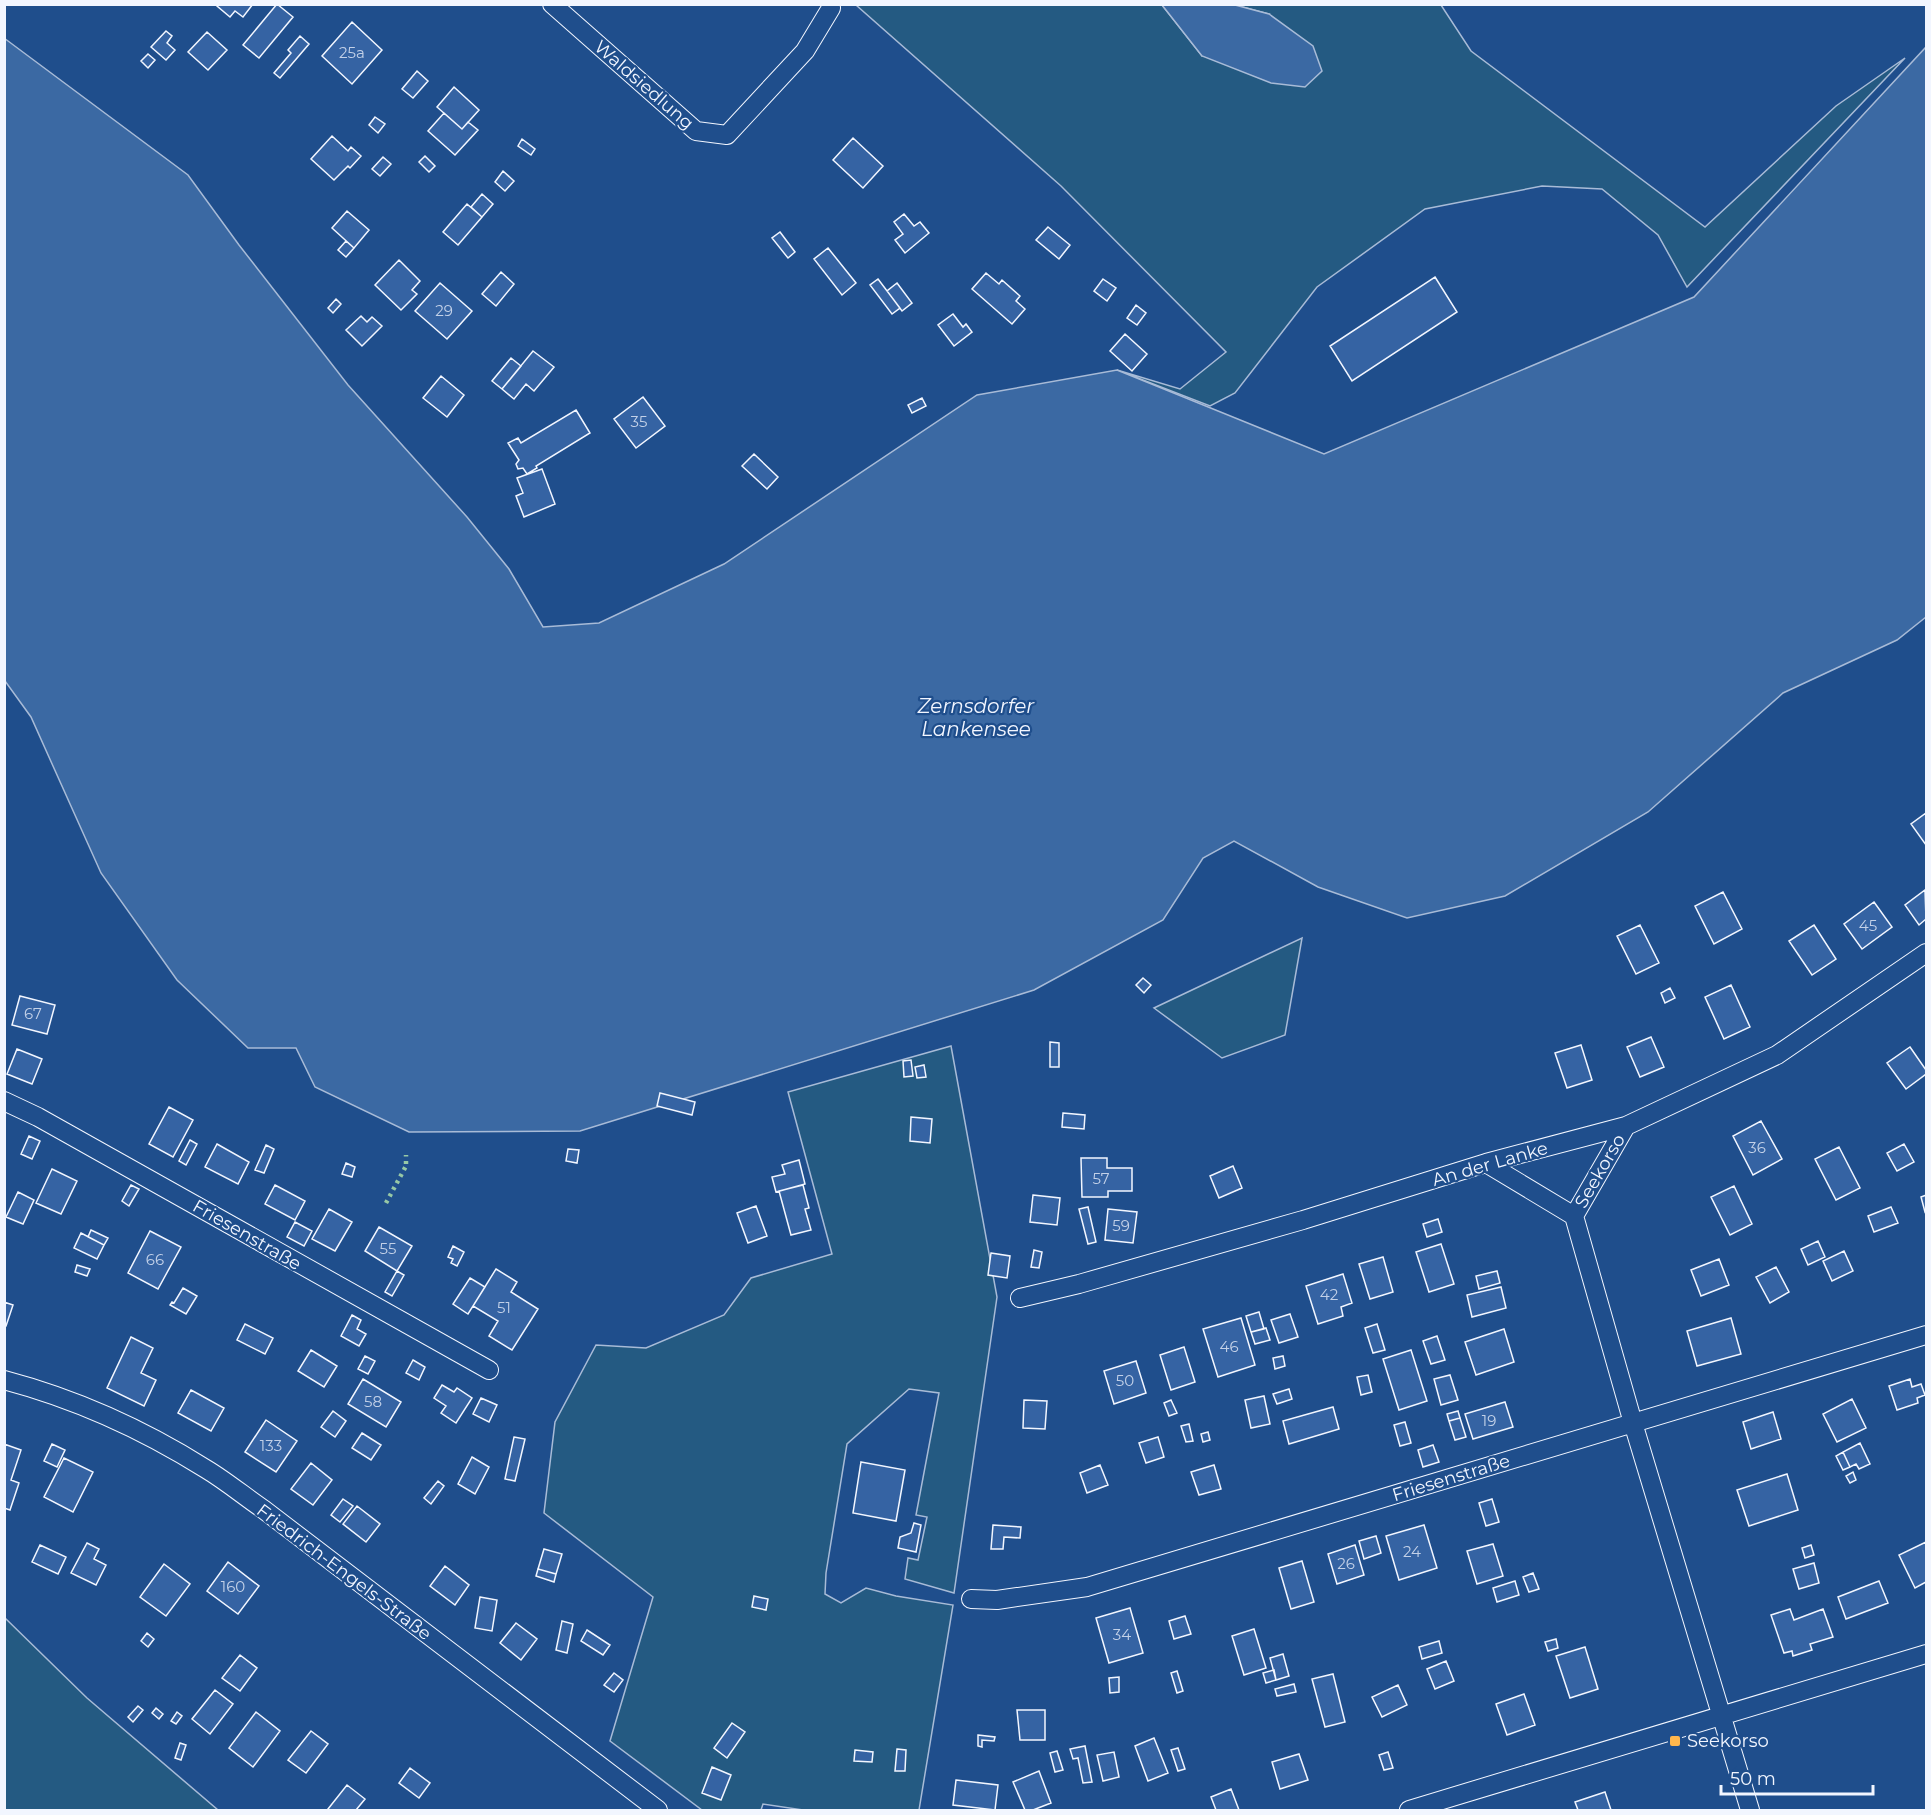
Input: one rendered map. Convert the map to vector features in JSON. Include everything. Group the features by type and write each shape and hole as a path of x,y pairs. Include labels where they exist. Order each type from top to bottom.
{"street":[{"name":"Waldsiedlung","path":"552,4 696,131 728,135 805,51 831,8"},
{"name":"An der Lanke","path":"1020,1298 1079,1284 1303,1220 1486,1163 1626,1126 1777,1055 1926,953"},
{"name":"Friesenstraße","path":"4,1101 58,1128 489,1370"},
{"name":"Seekorso","path":"1574,1216 1626,1126"},
{"name":"Seekorso","path":"1486,1163 1574,1216 1633,1423 1750,1810"},
{"name":"Friesenstraße","path":"971,1599 997,1600 1087,1587 1926,1335"},
{"name":"Friedrich-Engels-Straße","path":"4,1380 82,1406 144,1433 207,1470 263,1509 657,1810"},
{"path":"1409,1810 1926,1654"}],"shaded area":[{"path":"856,5 1162,5 1202,56 1269,14 1235,5 1441,5 1471,51 1705,227 1836,106 1905,58 1687,287 1658,235 1602,189 1542,186 1425,209 1317,287 1235,393 1210,406 1117,370 1180,389 1226,352 1061,186"},
{"path":"1302,938 1285,1035 1222,1058 1154,1008"},
{"path":"951,1046 997,1297 954,1593 905,1579 908,1558 918,1560 927,1517 916,1515 939,1393 909,1389 847,1444 826,1573 825,1594 841,1603 866,1588 896,1596 953,1605 919,1810 803,1810 763,1804 761,1810 702,1810 610,1741 653,1597 544,1513 555,1422 596,1345 646,1348 724,1315 751,1278 832,1254 788,1092"},
{"path":"5,1618 87,1698 218,1810 5,1810"}],"water":[{"path":"1162,5 1235,5 1269,14 1313,46 1322,71 1305,87 1271,83 1202,56"},
{"name":"Zernsdorfer Lankensee","path":"4,38 188,175 239,245 348,385 467,517 509,569 543,627 599,623 724,564 977,395 1117,370 1324,454 1694,297 1926,47 1926,617 1897,640 1783,693 1648,812 1505,896 1407,918 1318,887 1234,841 1203,858 1163,920 1034,990 580,1131 409,1132 315,1087 296,1048 248,1048 177,980 101,873 31,717 5,681"}],"building":[{"path":"218,4 253,4 243,17 235,11 230,17 217,6"},
{"path":"277,4 293,17 259,58 243,45"},
{"path":"352,22 382,50 352,84 322,56"},
{"path":"166,31 172,36 167,43 175,50 166,60 151,47"},
{"path":"207,32 227,50 208,70 188,52"},
{"path":"300,36 309,44 280,78 274,73 291,53 288,50"},
{"path":"148,54 155,60 148,68 141,61"},
{"path":"417,71 428,81 413,98 402,89"},
{"path":"454,87 479,110 462,129 437,107"},
{"path":"444,113 462,129 468,122 478,130 455,155 428,131"},
{"path":"375,117 385,124 378,133 369,125"},
{"path":"332,136 348,151 351,147 361,156 334,180 311,159"},
{"path":"853,138 883,166 863,188 833,160"},
{"path":"522,139 535,149 531,155 518,146"},
{"path":"425,156 435,166 429,172 419,162"},
{"path":"383,157 391,164 380,176 372,169"},
{"path":"503,171 514,181 505,191 495,182"},
{"path":"482,194 493,204 482,217 471,207"},
{"path":"467,204 482,217 458,245 443,232"},
{"path":"347,211 369,230 354,248 332,228"},
{"path":"904,214 914,226 920,222 929,233 905,253 895,240 903,234 894,222"},
{"path":"1048,227 1070,245 1059,259 1036,240"},
{"path":"780,232 795,252 788,258 772,238"},
{"path":"346,241 354,248 346,257 338,250"},
{"path":"828,248 856,283 842,295 814,259"},
{"path":"399,260 420,281 412,290 417,294 401,310 375,285"},
{"path":"501,272 514,284 496,306 482,294"},
{"path":"986,273 999,284 1002,280 1020,296 1016,301 1025,309 1012,324 972,289"},
{"path":"1435,277 1457,312 1352,381 1330,346"},
{"path":"878,279 900,308 892,314 870,285"},
{"path":"1103,279 1116,288 1107,301 1094,291"},
{"path":"440,283 472,311 447,339 415,311"},
{"path":"897,283 912,303 902,311 887,291"},
{"path":"336,299 341,304 333,313 328,308"},
{"path":"1136,305 1146,313 1137,325 1127,318"},
{"path":"953,314 963,327 966,324 972,332 954,346 938,325"},
{"path":"361,316 367,322 372,317 382,326 362,346 346,330"},
{"path":"1125,334 1147,354 1132,371 1110,351"},
{"path":"533,351 554,367 534,391 526,384 514,399 502,389"},
{"path":"511,358 521,366 502,389 492,381"},
{"path":"441,376 464,395 447,417 423,398"},
{"path":"643,397 665,426 636,448 614,419"},
{"path":"922,398 926,406 912,413 908,405"},
{"path":"576,410 590,433 527,474 523,468 518,469 516,464 519,460 508,443 518,438 521,443"},
{"path":"754,454 778,477 767,489 742,466"},
{"path":"542,469 555,504 524,517 516,496 523,493 517,478"},
{"path":"1926,813 1926,845 1911,824"},
{"path":"1925,890 1926,919 1919,925 1905,905"},
{"path":"1723,892 1742,929 1714,944 1695,906"},
{"path":"1874,902 1892,927 1862,949 1844,924"},
{"path":"1640,925 1659,963 1636,974 1617,936"},
{"path":"1814,925 1836,959 1812,975 1789,941"},
{"path":"1143,978 1151,985 1144,993 1136,985"},
{"path":"1731,985 1750,1027 1724,1039 1705,997"},
{"path":"1670,988 1675,998 1665,1003 1661,993"},
{"path":"20,996 55,1005 47,1034 12,1025"},
{"path":"1651,1037 1664,1067 1640,1077 1627,1047"},
{"path":"1050,1042 1059,1043 1059,1067 1050,1067"},
{"path":"1581,1045 1592,1080 1567,1088 1555,1053"},
{"path":"1910,1047 1926,1070 1926,1074 1906,1089 1887,1063"},
{"path":"17,1049 42,1059 32,1084 7,1074"},
{"path":"911,1060 913,1076 904,1077 903,1061"},
{"path":"924,1065 926,1077 917,1078 915,1067"},
{"path":"660,1093 695,1102 692,1115 657,1106"},
{"path":"169,1107 193,1120 173,1157 149,1144"},
{"path":"1063,1113 1085,1115 1084,1129 1062,1127"},
{"path":"911,1117 932,1119 930,1143 910,1141"},
{"path":"1761,1121 1782,1159 1753,1175 1733,1136"},
{"path":"29,1136 40,1141 32,1159 21,1154"},
{"path":"190,1140 197,1144 186,1165 179,1161"},
{"path":"217,1144 249,1162 238,1184 205,1167"},
{"path":"1904,1144 1914,1162 1897,1171 1887,1153"},
{"path":"266,1145 274,1149 264,1173 255,1170"},
{"path":"1839,1147 1860,1188 1836,1200 1815,1159"},
{"path":"568,1149 579,1150 577,1163 566,1161"},
{"path":"1081,1158 1107,1158 1107,1168 1132,1168 1132,1191 1108,1191 1108,1197 1082,1197"},
{"path":"799,1160 805,1184 776,1192 772,1177 785,1174 782,1165"},
{"path":"346,1163 355,1167 352,1177 342,1174"},
{"path":"1233,1166 1242,1188 1219,1198 1210,1176"},
{"path":"52,1169 77,1181 61,1214 36,1203"},
{"path":"131,1185 139,1189 129,1206 122,1201"},
{"path":"275,1185 305,1201 295,1220 265,1204"},
{"path":"803,1185 809,1208 805,1209 811,1230 791,1235 779,1191"},
{"path":"1734,1186 1752,1224 1730,1235 1711,1197"},
{"path":"18,1192 34,1200 23,1224 6,1217"},
{"path":"1033,1195 1060,1198 1057,1225 1030,1222"},
{"path":"1926,1195 1926,1211 1925,1212 1921,1197"},
{"path":"756,1206 767,1236 748,1243 737,1213"},
{"path":"1088,1207 1096,1242 1088,1244 1079,1209"},
{"path":"1891,1207 1898,1223 1874,1232 1868,1216"},
{"path":"329,1209 352,1222 335,1251 312,1239"},
{"path":"1108,1209 1137,1212 1133,1243 1105,1240"},
{"path":"1438,1219 1442,1232 1427,1237 1423,1224"},
{"path":"295,1222 312,1231 304,1246 287,1237"},
{"path":"379,1227 412,1246 397,1271 365,1251"},
{"path":"91,1230 108,1238 104,1245 88,1237"},
{"path":"150,1231 181,1247 158,1289 128,1273"},
{"path":"81,1233 104,1245 97,1259 74,1248"},
{"path":"1818,1241 1825,1257 1808,1265 1801,1249"},
{"path":"1441,1244 1454,1284 1429,1292 1416,1252"},
{"path":"453,1246 464,1252 457,1266 451,1263 453,1259 448,1257"},
{"path":"1034,1250 1042,1252 1039,1268 1031,1267"},
{"path":"1844,1251 1853,1271 1832,1281 1823,1261"},
{"path":"991,1253 1010,1256 1007,1278 988,1275"},
{"path":"1383,1257 1393,1292 1370,1299 1359,1264"},
{"path":"1719,1259 1729,1285 1701,1296 1691,1270"},
{"path":"77,1265 90,1269 87,1276 75,1272"},
{"path":"1776,1267 1789,1292 1770,1303 1756,1277"},
{"path":"496,1269 517,1282 511,1292 538,1309 512,1350 489,1336 498,1321 473,1306"},
{"path":"397,1271 404,1275 392,1296 385,1292"},
{"path":"1497,1271 1500,1283 1479,1289 1476,1276"},
{"path":"1343,1274 1352,1303 1341,1307 1343,1316 1318,1324 1306,1286"},
{"path":"470,1278 485,1287 468,1314 453,1304"},
{"path":"1501,1287 1506,1308 1472,1317 1467,1295"},
{"path":"183,1288 197,1296 186,1314 170,1305 174,1303"},
{"path":"4,1302 13,1305 6,1326 4,1326"},
{"path":"1259,1312 1264,1329 1251,1332 1246,1316"},
{"path":"1290,1314 1298,1337 1279,1343 1271,1320"},
{"path":"352,1315 361,1320 357,1329 366,1334 359,1346 341,1336"},
{"path":"1241,1318 1255,1365 1218,1377 1203,1329"},
{"path":"1731,1318 1741,1354 1697,1366 1687,1331"},
{"path":"245,1324 273,1338 265,1354 237,1340"},
{"path":"1377,1324 1385,1350 1373,1353 1365,1328"},
{"path":"1266,1328 1270,1340 1255,1344 1251,1332"},
{"path":"1504,1329 1514,1362 1476,1375 1465,1342"},
{"path":"1437,1336 1445,1360 1431,1364 1423,1341"},
{"path":"131,1337 153,1348 141,1373 156,1380 144,1406 107,1388"},
{"path":"1184,1347 1195,1382 1171,1390 1160,1355"},
{"path":"311,1350 337,1366 324,1387 298,1371"},
{"path":"1411,1350 1427,1401 1399,1410 1383,1359"},
{"path":"365,1356 375,1361 368,1374 358,1369"},
{"path":"1283,1356 1285,1366 1275,1369 1273,1358"},
{"path":"413,1360 425,1367 419,1380 406,1373"},
{"path":"1136,1361 1146,1393 1114,1404 1104,1371"},
{"path":"1368,1375 1372,1392 1361,1395 1357,1377"},
{"path":"1450,1375 1458,1400 1441,1405 1434,1379"},
{"path":"363,1379 401,1402 386,1427 348,1404"},
{"path":"1910,1379 1912,1387 1921,1384 1925,1395 1917,1398 1918,1403 1897,1410 1889,1386"},
{"path":"442,1385 454,1392 457,1388 472,1398 456,1423 441,1413 446,1406 434,1398"},
{"path":"1289,1389 1292,1399 1277,1404 1273,1394"},
{"path":"191,1390 224,1408 211,1431 178,1413"},
{"path":"1264,1396 1270,1424 1251,1428 1245,1400"},
{"path":"481,1398 497,1405 489,1422 473,1414"},
{"path":"1852,1399 1866,1428 1837,1442 1823,1414"},
{"path":"1024,1400 1047,1401 1045,1429 1023,1428"},
{"path":"1171,1400 1177,1413 1169,1416 1164,1403"},
{"path":"1505,1402 1513,1427 1473,1439 1465,1414"},
{"path":"1333,1407 1339,1429 1289,1444 1283,1421"},
{"path":"333,1411 346,1421 335,1437 321,1427"},
{"path":"1458,1411 1460,1418 1449,1421 1447,1414"},
{"path":"1773,1412 1781,1439 1751,1449 1743,1422"},
{"path":"1460,1418 1466,1437 1455,1440 1449,1421"},
{"path":"266,1420 297,1441 276,1472 245,1452"},
{"path":"1405,1422 1411,1443 1400,1446 1394,1425"},
{"path":"1189,1424 1193,1441 1186,1442 1181,1426"},
{"path":"1208,1432 1210,1440 1203,1442 1201,1434"},
{"path":"362,1433 381,1445 371,1460 352,1448"},
{"path":"514,1437 525,1439 515,1481 505,1479"},
{"path":"1158,1437 1164,1457 1146,1463 1139,1443"},
{"path":"1860,1443 1870,1464 1859,1469 1856,1464 1850,1467 1843,1452"},
{"path":"4,1444 21,1450 11,1480 19,1483 10,1510 4,1508"},
{"path":"52,1444 65,1450 57,1467 44,1461"},
{"path":"1433,1445 1439,1462 1423,1467 1418,1450"},
{"path":"1843,1452 1850,1467 1843,1470 1836,1456"},
{"path":"472,1457 489,1467 475,1494 458,1484"},
{"path":"64,1458 93,1472 73,1512 44,1497"},
{"path":"861,1462 905,1470 896,1521 853,1513"},
{"path":"311,1463 332,1480 313,1505 291,1489"},
{"path":"1100,1465 1108,1485 1087,1493 1080,1473"},
{"path":"1214,1465 1221,1489 1199,1495 1191,1472"},
{"path":"1853,1472 1856,1480 1850,1483 1846,1476"},
{"path":"1787,1474 1798,1510 1749,1526 1737,1490"},
{"path":"438,1481 444,1486 431,1504 424,1498"},
{"path":"343,1499 353,1506 340,1522 331,1515"},
{"path":"1492,1499 1499,1522 1486,1526 1479,1503"},
{"path":"357,1506 380,1524 366,1542 343,1524"},
{"path":"914,1523 921,1525 916,1552 898,1548 900,1537 911,1533"},
{"path":"993,1525 1021,1527 1020,1538 1004,1537 1003,1549 991,1549"},
{"path":"1424,1525 1437,1568 1399,1580 1386,1536"},
{"path":"1376,1536 1381,1553 1364,1559 1359,1541"},
{"path":"1926,1542 1926,1582 1915,1588 1899,1555"},
{"path":"87,1543 99,1549 94,1559 106,1565 96,1585 71,1573"},
{"path":"1493,1544 1503,1576 1477,1584 1467,1551"},
{"path":"40,1545 66,1557 58,1574 32,1562"},
{"path":"1355,1545 1364,1575 1337,1584 1328,1554"},
{"path":"1811,1545 1814,1555 1805,1558 1802,1548"},
{"path":"544,1549 562,1554 556,1574 538,1569"},
{"path":"1302,1561 1314,1602 1291,1609 1279,1568"},
{"path":"228,1562 259,1586 238,1614 207,1591"},
{"path":"1814,1563 1819,1583 1799,1589 1793,1569"},
{"path":"164,1564 190,1584 166,1616 140,1597"},
{"path":"445,1566 469,1585 455,1605 430,1586"},
{"path":"538,1569 556,1574 554,1582 536,1576"},
{"path":"1533,1573 1539,1589 1529,1592 1523,1577"},
{"path":"1515,1581 1519,1595 1497,1602 1493,1588"},
{"path":"1879,1581 1888,1603 1846,1619 1838,1597"},
{"path":"754,1596 768,1599 766,1610 752,1607"},
{"path":"480,1597 497,1600 492,1631 475,1628"},
{"path":"1130,1608 1143,1653 1109,1663 1096,1618"},
{"path":"1790,1609 1794,1620 1823,1609 1833,1637 1810,1644 1812,1650 1793,1656 1792,1651 1784,1653 1771,1615"},
{"path":"1185,1616 1191,1634 1174,1639 1169,1621"},
{"path":"562,1621 573,1624 567,1653 556,1650"},
{"path":"516,1623 537,1639 521,1660 500,1643"},
{"path":"1254,1629 1266,1668 1244,1675 1232,1636"},
{"path":"587,1630 610,1645 603,1655 581,1641"},
{"path":"147,1633 154,1639 148,1647 141,1641"},
{"path":"1556,1639 1558,1648 1548,1651 1545,1642"},
{"path":"1439,1641 1442,1653 1422,1659 1419,1647"},
{"path":"1585,1647 1598,1689 1570,1698 1556,1656"},
{"path":"1283,1654 1289,1676 1276,1680 1270,1658"},
{"path":"240,1655 257,1668 240,1691 222,1678"},
{"path":"1446,1661 1454,1681 1435,1689 1427,1669"},
{"path":"1274,1670 1276,1680 1266,1683 1263,1673"},
{"path":"1177,1671 1183,1691 1177,1693 1171,1673"},
{"path":"614,1673 623,1680 614,1692 604,1685"},
{"path":"1333,1674 1345,1722 1325,1727 1312,1679"},
{"path":"1119,1677 1119,1692 1110,1693 1109,1678"},
{"path":"1294,1684 1296,1692 1277,1696 1275,1689"},
{"path":"1398,1685 1407,1705 1382,1717 1372,1697"},
{"path":"215,1690 233,1704 210,1734 192,1719"},
{"path":"1524,1694 1535,1725 1507,1735 1496,1704"},
{"path":"138,1706 143,1710 133,1722 128,1717"},
{"path":"156,1708 163,1714 159,1719 152,1713"},
{"path":"1017,1710 1045,1710 1045,1740 1020,1740"},
{"path":"177,1712 182,1716 176,1724 171,1721"},
{"path":"256,1712 280,1731 253,1767 229,1748"},
{"path":"732,1723 745,1732 727,1758 714,1748"},
{"path":"311,1731 328,1744 306,1773 288,1760"},
{"path":"978,1735 995,1737 994,1741 982,1740 982,1747 978,1746"},
{"path":"1154,1738 1168,1773 1148,1781 1135,1746"},
{"path":"180,1743 186,1745 181,1760 175,1758"},
{"path":"1085,1746 1092,1782 1083,1783 1078,1758 1073,1759 1070,1749"},
{"path":"1178,1748 1185,1769 1178,1771 1171,1750"},
{"path":"897,1749 906,1750 905,1771 895,1771"},
{"path":"855,1750 873,1752 872,1762 854,1761"},
{"path":"1057,1751 1063,1770 1055,1772 1050,1753"},
{"path":"1114,1752 1119,1777 1103,1781 1097,1755"},
{"path":"1388,1752 1393,1768 1384,1770 1379,1755"},
{"path":"1299,1754 1308,1780 1280,1789 1272,1762"},
{"path":"712,1767 731,1775 721,1800 702,1793"},
{"path":"410,1768 430,1783 419,1798 399,1783"},
{"path":"1039,1771 1051,1803 1033,1810 1025,1810 1013,1782"},
{"path":"956,1780 998,1785 995,1810 953,1805"},
{"path":"347,1785 365,1799 356,1810 329,1810 328,1809"},
{"path":"1231,1789 1239,1810 1216,1810 1211,1797"},
{"path":"1605,1792 1611,1810 1578,1810 1575,1802"}],"hedge":[{"path":"406,1155 406,1164"},
{"path":"386,1203 406,1166"}],"place":[{"name":"Seekorso","path":"1675,1741"}]}
